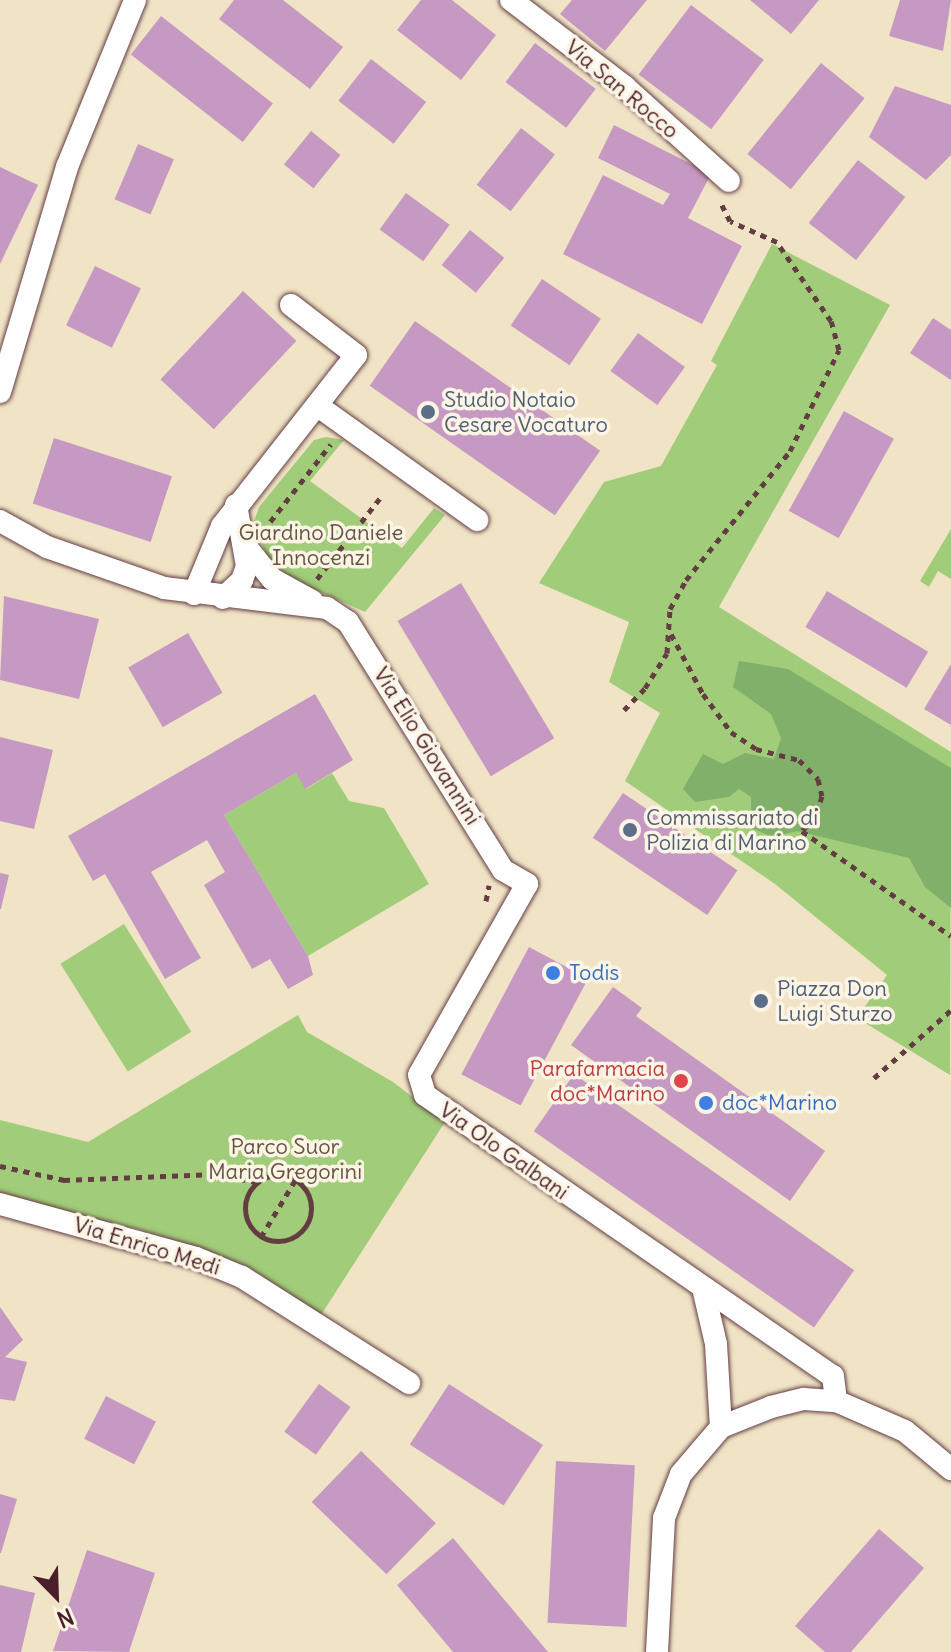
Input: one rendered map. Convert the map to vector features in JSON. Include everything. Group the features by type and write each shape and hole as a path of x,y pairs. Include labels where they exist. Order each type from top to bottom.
{"street":[{"path":"0,392 67,167 135,0"},
{"name":"Via San Rocco","path":"511,0 625,87 729,181"},
{"path":"194,594 214,538 236,505 356,355 291,305"},
{"path":"318,406 477,520"},
{"path":"223,598 245,574 247,548 236,505"},
{"path":"0,521 47,547 154,585 223,598 327,608"},
{"path":"0,541 47,547"},
{"name":"Via Elio Giovannini","path":"247,548 272,579 327,608 357,634 503,870 527,884"},
{"name":"Via Olo Galbani","path":"527,884 419,1075 421,1086 433,1101 753,1324 833,1376 836,1401"},
{"name":"Via Enrico Medi","path":"0,1204 196,1258 242,1277 409,1383"},
{"path":"703,1288 717,1355 721,1427"},
{"path":"717,1355 732,1328 753,1324"},
{"path":"657,1652 664,1518 681,1474 721,1427 771,1407 804,1399 836,1401 905,1431 951,1469"}],"path":[{"path":"624,710 659,668 671,633 670,609 686,580 790,451 839,350 831,321 777,242 725,215 721,195 729,181"},
{"path":"317,579 380,498"},
{"path":"671,633 703,694 731,732 756,749 799,760 818,779 822,796 815,817 802,831 951,936"},
{"path":"486,901 487,877"},
{"path":"874,1078 951,1010"},
{"path":"0,1166 64,1180 216,1174 256,1182 275,1174 296,1180 310,1198 303,1230 283,1241 261,1237 244,1211 256,1182"},
{"path":"261,1237 302,1169"}],"green space":[{"path":"772,244 890,305 719,607 951,752 950,1075 857,1018 887,975 775,884 625,781 660,713 609,682 629,622 539,583 604,482 661,466 717,365 711,361"},
{"name":"Giardino Daniele Innocenzi","path":"326,437 344,440 310,481 402,548 434,508 445,515 365,612 291,579 268,557 253,524 259,507 314,440"},
{"path":"951,529 951,579 938,571 929,587 920,581"},
{"path":"739,661 788,669 951,768 951,908 925,887 909,858 797,831 773,837 751,828 751,797 739,789 729,797 695,802 683,789 703,754 723,764 745,753 774,759 781,738 771,714 733,687"},
{"path":"296,773 306,789 332,773 349,801 384,808 429,884 308,956 224,815"},
{"path":"124,924 191,1032 128,1071 60,964"},
{"name":"Parco Suor Maria Gregorini","path":"298,1015 307,1032 393,1082 445,1122 321,1315 250,1268 197,1248 138,1229 0,1200 0,1120 88,1142"}],"building":[{"path":"234,0 283,0 343,47 310,89 219,19"},
{"path":"421,0 452,0 496,35 461,80 397,30"},
{"path":"572,0 647,0 605,51 560,14"},
{"path":"750,0 819,0 791,34"},
{"path":"900,0 951,0 943,51 889,36"},
{"path":"691,5 764,60 711,129 639,74"},
{"path":"161,16 273,103 243,142 131,55"},
{"path":"535,43 596,89 566,128 506,82"},
{"path":"371,59 426,102 394,144 338,101"},
{"path":"821,63 865,98 791,189 747,154"},
{"path":"895,86 951,105 951,155 926,180 869,137"},
{"path":"614,125 711,174 688,218 742,246 702,324 563,254 603,175 663,205 670,194 598,158"},
{"path":"521,128 555,154 511,211 477,185"},
{"path":"311,131 341,155 313,188 284,164"},
{"path":"138,144 174,159 150,214 115,199"},
{"path":"858,160 905,197 856,260 809,223"},
{"path":"0,167 38,185 0,264"},
{"path":"406,193 450,225 423,261 380,229"},
{"path":"470,230 504,258 476,293 442,265"},
{"path":"95,266 141,288 112,348 66,325"},
{"path":"542,279 601,319 570,365 511,325"},
{"path":"243,291 296,341 214,429 160,379"},
{"path":"933,318 951,330 951,380 910,353"},
{"path":"415,321 600,451 555,515 370,386"},
{"path":"638,333 685,367 657,405 610,371"},
{"path":"844,411 894,439 839,538 789,511"},
{"path":"54,438 172,476 151,542 33,504"},
{"path":"461,583 554,738 491,776 398,621"},
{"path":"827,591 928,652 907,688 805,627"},
{"path":"4,596 99,619 79,699 0,680"},
{"path":"188,633 222,693 163,727 128,668"},
{"path":"951,664 951,725 924,709"},
{"path":"315,694 353,760 305,789 296,773 224,815 308,956 313,975 288,989 270,959 252,969 204,885 225,872 207,840 151,872 201,958 165,979 105,874 93,881 68,836"},
{"path":"0,737 53,750 34,829 0,821"},
{"path":"623,793 737,870 707,915 593,838"},
{"path":"0,873 9,875 1,909 0,909"},
{"path":"529,947 588,978 521,1106 461,1074"},
{"name":"doc*Marino","path":"613,987 642,1008 636,1016 825,1151 790,1201 571,1045"},
{"path":"574,1074 854,1270 814,1328 534,1131"},
{"path":"0,1307 23,1340 5,1357 27,1362 15,1401 0,1399"},
{"path":"319,1384 351,1407 316,1455 284,1432"},
{"path":"449,1384 543,1445 504,1505 410,1444"},
{"path":"106,1396 156,1421 134,1464 84,1439"},
{"path":"361,1451 436,1523 386,1574 312,1502"},
{"path":"556,1461 635,1465 626,1627 548,1623"},
{"path":"0,1494 17,1499 1,1553 0,1553"},
{"path":"879,1529 924,1568 851,1652 825,1652 795,1626"},
{"path":"453,1538 548,1652 453,1652 397,1585"},
{"path":"87,1550 155,1573 129,1652 53,1651"},
{"path":"0,1585 35,1593 21,1652 0,1652"}],"place":[{"name":"Studio Notaio Cesare Vocaturo","path":"428,412"},
{"name":"Commissariato di Polizia di Marino","path":"630,830"},
{"name":"Todis","path":"553,973"},
{"name":"Piazza Don Luigi Sturzo","path":"761,1001"},
{"name":"Parafarmacia doc*Marino","path":"681,1081"},
{"name":"doc*Marino","path":"706,1103"}]}
